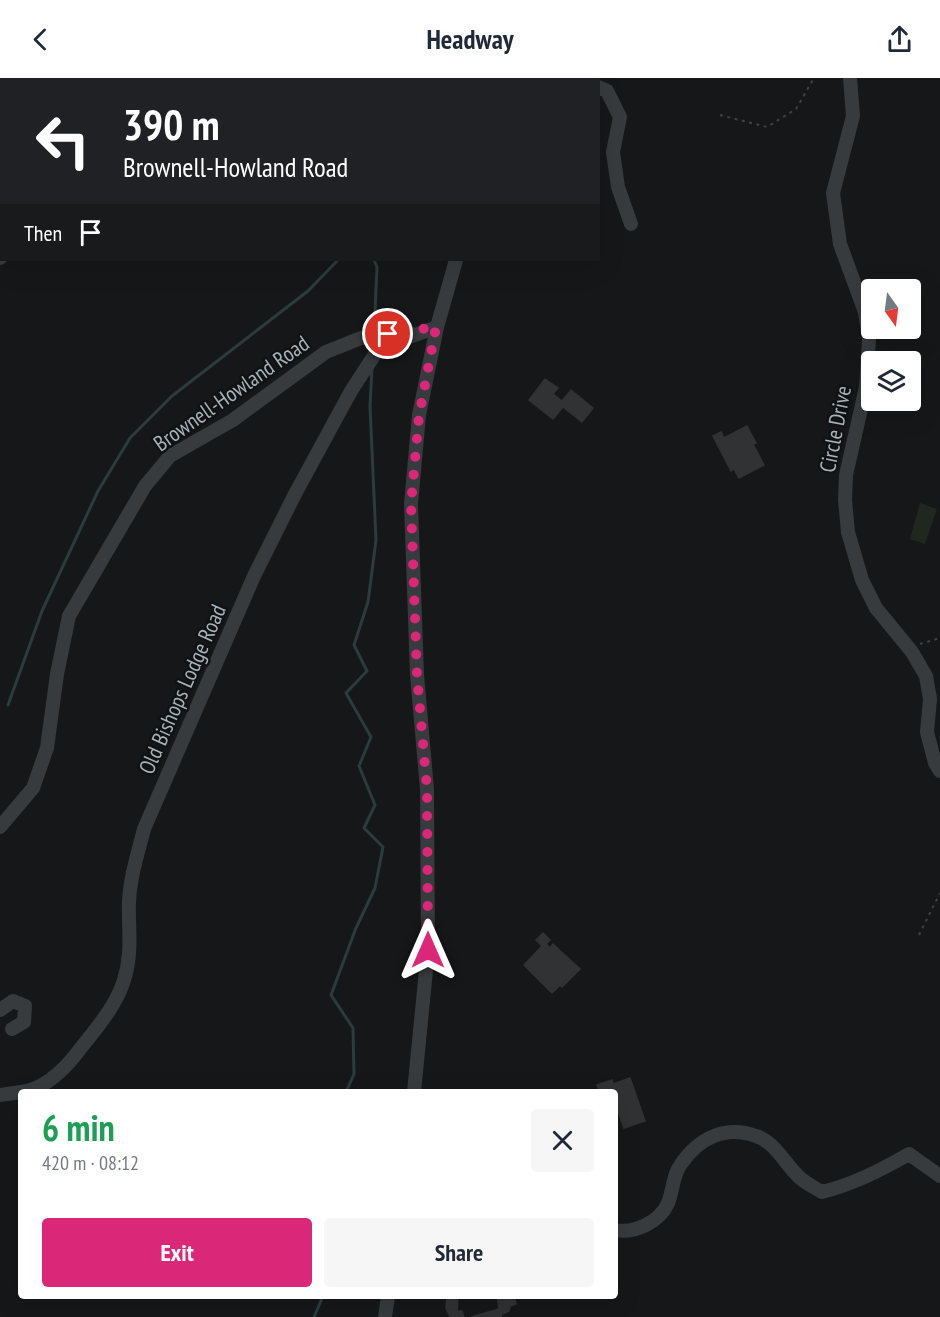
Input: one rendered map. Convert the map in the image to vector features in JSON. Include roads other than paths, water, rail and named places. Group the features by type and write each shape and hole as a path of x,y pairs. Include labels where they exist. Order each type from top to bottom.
{"street":[{"name":"Circle Drive","path":"850,78 854,116 833,193 840,244 865,312 869,339 866,387 846,475 848,532 862,580 876,608 909,648 926,676 930,699 927,732 940,771"},
{"path":"600,88 607,92 620,117 613,152 618,187 632,224"},
{"path":"414,1089 428,950 428,835 427,789 417,675 411,504 419,416 436,327 456,261"},
{"name":"Brownell-Howland Road","path":"0,827 33,788 47,748 57,674 69,616 146,486 170,456 233,420 326,352 362,338 436,327"},
{"name":"Old Bishops Lodge Road","path":"29,1089 42,1084 65,1068 111,1007 124,981 130,952 129,902 133,870 144,829 254,576 295,494 351,392 379,348 436,327"},
{"path":"0,1010 13,1001 25,1006 24,1022 12,1029"},
{"name":"Old Bishops Lodge Road","path":"0,1095 18,1092"},
{"path":"618,1230 637,1230 652,1221 667,1205 680,1165 699,1144 713,1134 729,1131 758,1136 780,1154 799,1177 822,1192 846,1186 878,1172 909,1154 940,1176"},
{"path":"385,1317 388,1299"}],"waterway":[{"path":"8,705 42,611 98,491 130,438 172,396 308,291 337,261"},
{"path":"374,261 377,267 374,332"},
{"path":"347,1089 354,1074 353,1028 331,995 356,928 375,888 383,847 364,828 375,805 359,766 371,737 346,693 367,671 354,645 368,602 376,540 370,406 372,368"},
{"path":"314,1317 322,1299"}]}
